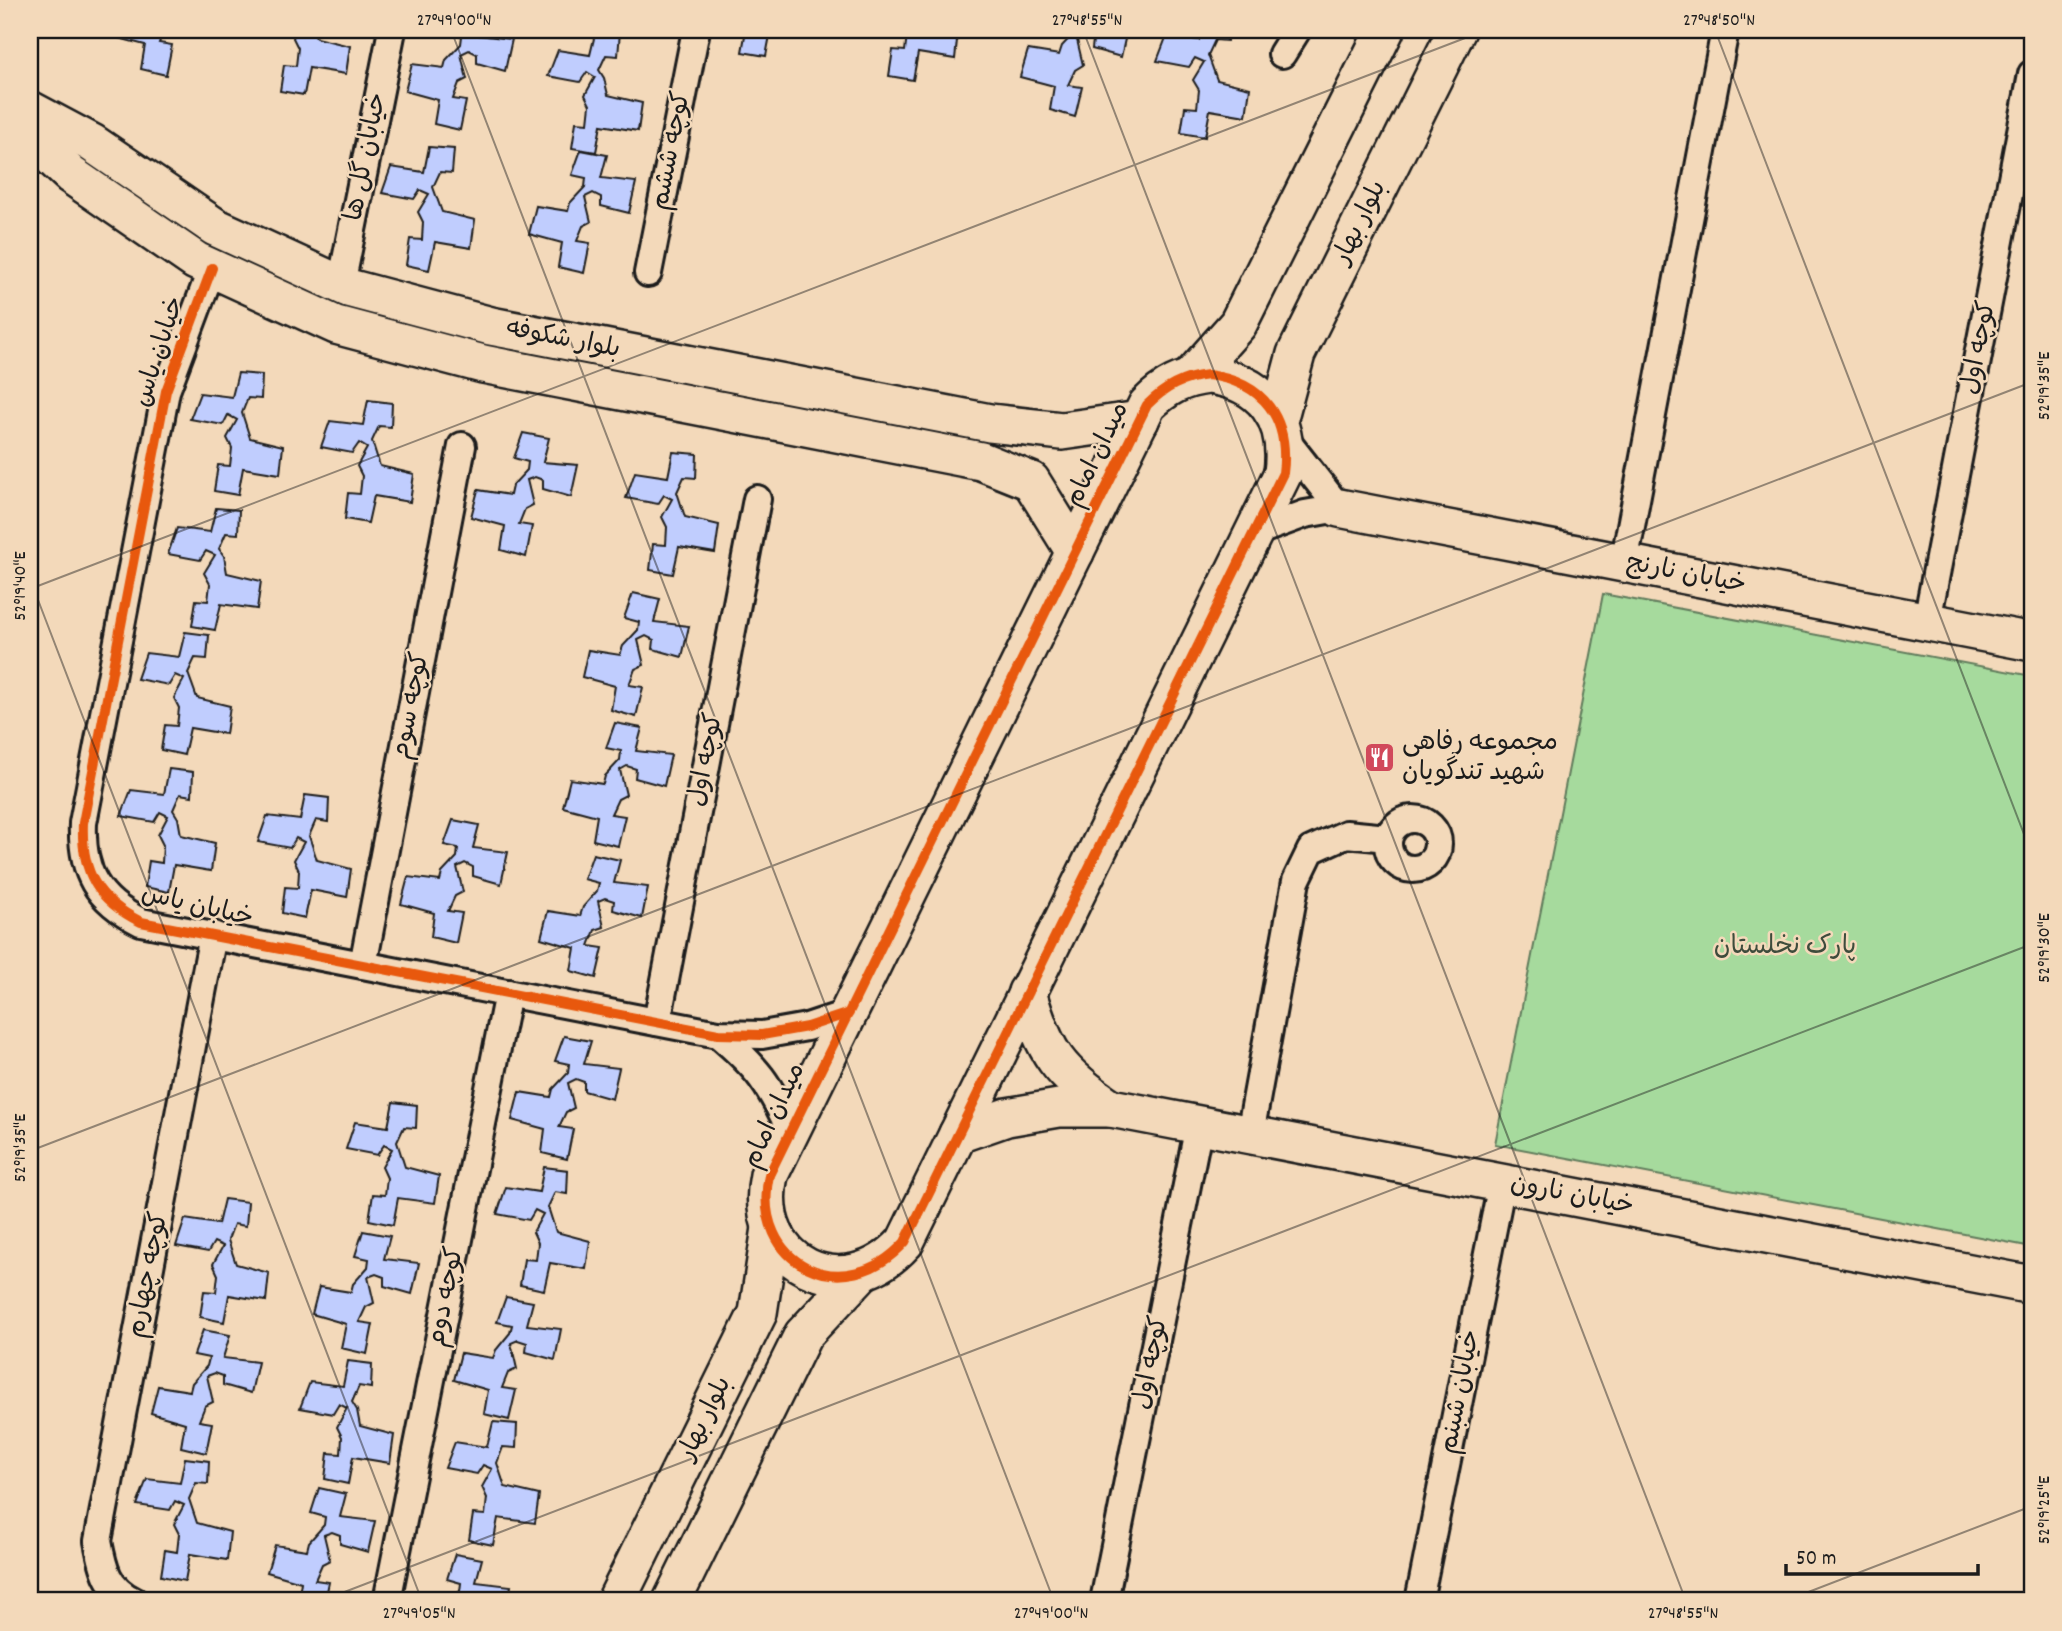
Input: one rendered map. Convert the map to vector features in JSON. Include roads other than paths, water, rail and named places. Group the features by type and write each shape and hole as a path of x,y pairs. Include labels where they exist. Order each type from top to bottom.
{"street":[{"name":"خیابان گل ها","path":"341,285 392,30"},
{"name":"کوچه ششم","path":"648,273 696,30"},
{"path":"1282,54 1297,30"},
{"path":"1191,377 1238,324 1385,30"},
{"name":"بلوار بهار","path":"1281,429 1296,354 1457,30"},
{"path":"1624,563 1726,30"},
{"name":"کوچه اول","path":"1927,621 2032,74"},
{"name":"بلوار شکوفه","path":"30,110 93,143 215,227 341,285 491,326 990,423 1062,431 1140,420"},
{"name":"بلوار شکوفه","path":"30,138 71,175 196,261 336,325 483,364 981,461 1031,481 1075,552"},
{"name":"خیابان یاس","path":"212,268 166,391 83,823 82,843 86,864 94,883 106,900 122,913 141,922 718,1034 762,1035 807,1027 849,1013"},
{"name":"میدان امام","path":"1217,376 1242,383 1263,400 1281,429 1285,455 1283,473 905,1242 878,1266 861,1273 834,1275 808,1268 793,1258 780,1244 771,1228 765,1193 769,1175 1147,405 1174,383 1191,377 1217,376"},
{"path":"1253,533 1305,514 1339,508 1281,429"},
{"name":"کوچه سوم","path":"363,965 462,446"},
{"name":"کوچه اول","path":"657,1022 757,499"},
{"name":"خیابان نارنج","path":"1339,508 2032,642"},
{"path":"1250,1135 1296,881 1311,850 1346,834 1388,838"},
{"name":"کوچه چهارم","path":"134,1601 122,1596 103,1572 98,1541 213,935"},
{"path":"1027,992 1037,1028 1055,1060 1080,1087 1111,1108"},
{"path":"392,1601 508,993"},
{"name":"کوچه دوم","path":"387,1601 508,993"},
{"path":"718,1034 749,1060 774,1094 790,1132"},
{"path":"958,1134 1020,1114 1059,1108 1111,1108"},
{"name":"خیابان نارون","path":"1111,1108 2032,1285"},
{"name":"کوچه اول","path":"1104,1601 1199,1125"},
{"name":"خیابان شبنم","path":"1419,1601 1502,1183"},
{"name":"بلوار بهار","path":"616,1601 758,1313 771,1228"},
{"name":"بلوار بهار","path":"672,1601 803,1335 861,1273"}],"place":[{"name":"مجموعه رفاهی شهید تندگویان","path":"1379,758"}],"park label":[{"name":"پارک نخلستان","path":"1785,947"}]}
